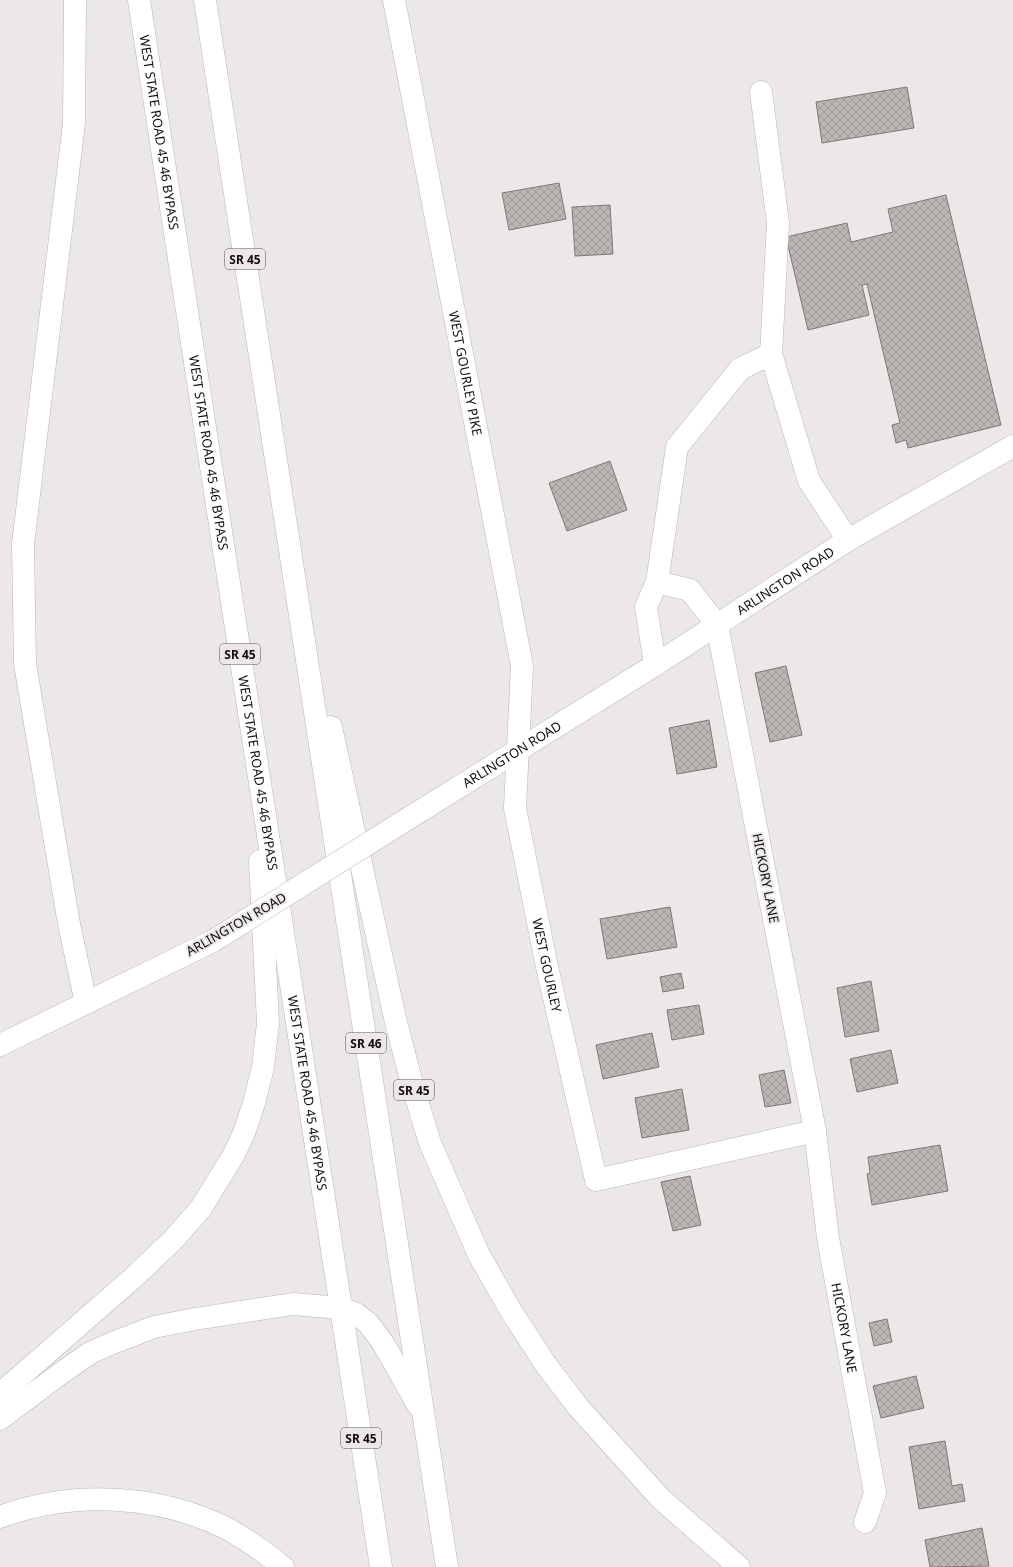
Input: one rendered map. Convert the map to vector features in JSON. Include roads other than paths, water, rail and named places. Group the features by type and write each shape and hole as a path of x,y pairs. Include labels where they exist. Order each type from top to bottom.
{"main road":[{"path":"75,0 74,123 22,544 25,664 69,924 86,1004"},
{"name":"WEST STATE ROAD 45 46 BYPASS","path":"139,0 341,1308"},
{"name":"SR 45","path":"205,0 285,518 395,1018 430,1143 479,1255 511,1311 546,1365 579,1408 661,1499 739,1567"},
{"name":"WEST GOURLEY PIKE","path":"394,0 522,666 519,748"},
{"path":"761,92 778,224 770,354 809,481 848,540"},
{"path":"655,665 646,607 658,582 677,447 740,369 770,354"},
{"name":"ARLINGTON ROAD","path":"0,1045 213,941 519,748 655,665 848,540 1013,446"},
{"name":"SR 46","path":"285,518 447,1567"},
{"path":"658,582 690,590 716,625"},
{"name":"HICKORY LANE","path":"716,625 815,1131 828,1238 875,1493 865,1522"},
{"path":"0,1394 133,1278 173,1240 200,1208 218,1182 244,1133 263,1067 268,1023 253,738"},
{"name":"WEST GOURLEY","path":"519,748 515,808 547,967 596,1180 815,1131"},
{"path":"0,1420 90,1353 110,1344 154,1328 194,1319 276,1306 311,1305 341,1308 356,1314 368,1323 383,1343 424,1414"},
{"name":"SR 45","path":"341,1308 381,1567"},
{"path":"0,1517 40,1505 94,1499 122,1500 159,1505 191,1514 228,1530 263,1551 283,1567"}]}
